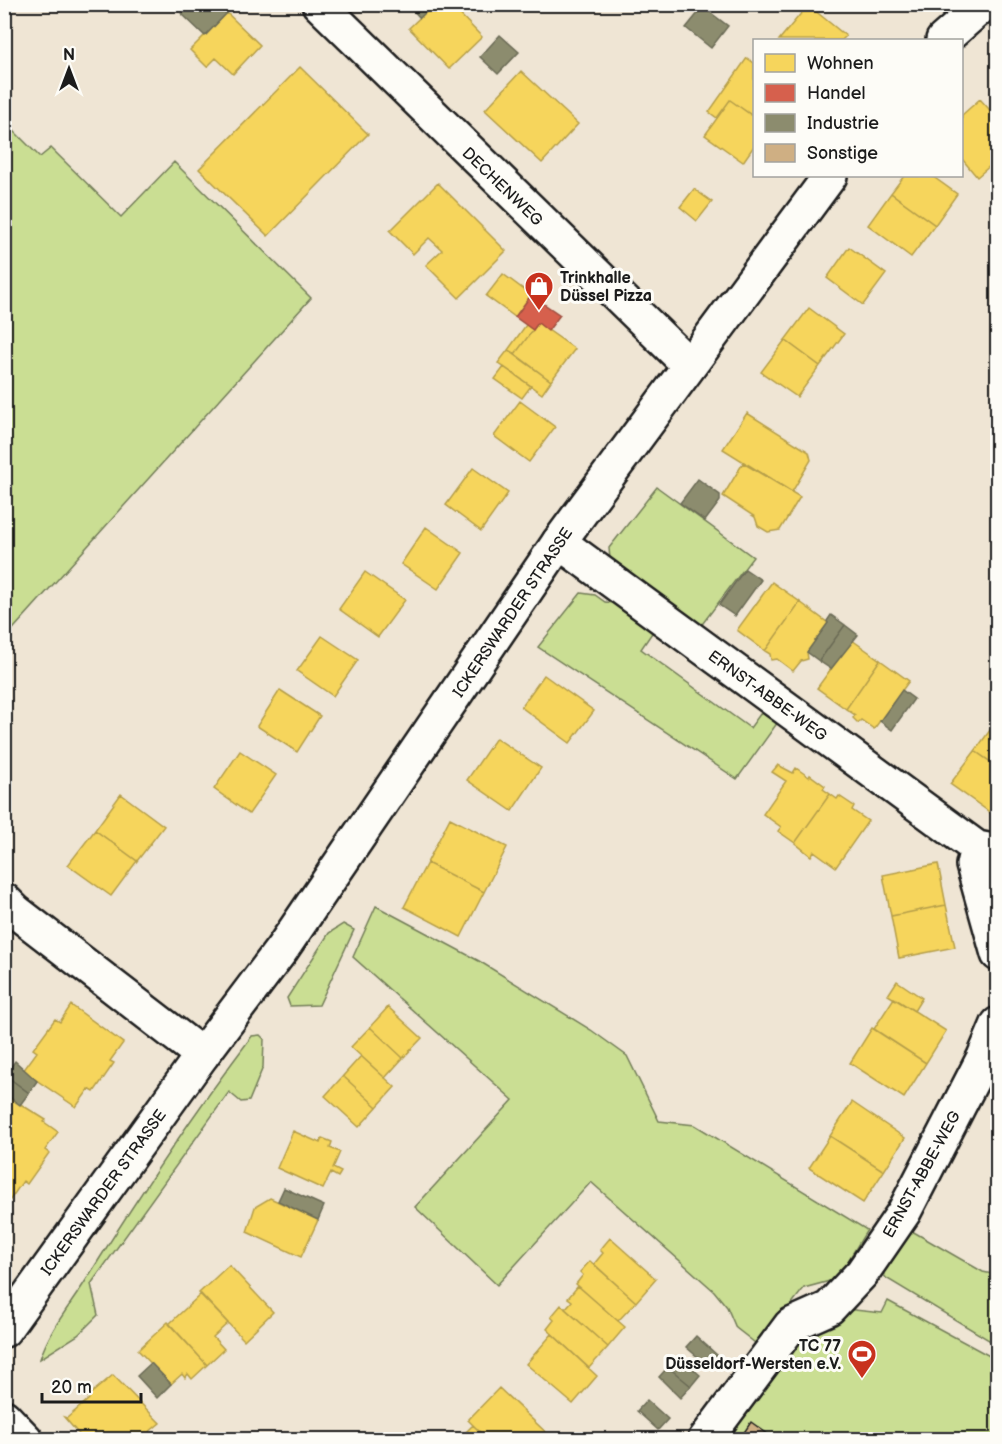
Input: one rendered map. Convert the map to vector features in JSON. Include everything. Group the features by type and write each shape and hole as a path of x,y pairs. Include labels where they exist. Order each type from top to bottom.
{"street":[{"name":"DECHENWEG","path":"319,4 689,365"},
{"path":"944,39 984,4"},
{"name":"ICKERSWARDER STRASSE","path":"4,1330 202,1055 282,950 559,542 829,177"},
{"name":"ERNST-ABBE-WEG","path":"559,542 987,850 973,865 998,954"},
{"path":"4,900 15,911 202,1055"},
{"name":"ERNST-ABBE-WEG","path":"705,1440 790,1325 829,1308 862,1273 904,1212 984,1057 998,1024"},
{"path":"4,1417 26,1440"}],"green space":[{"path":"5,122 40,157 51,148 121,217 174,162 311,298 5,638"},
{"path":"657,487 753,557 700,627 618,569 610,559 609,548"},
{"path":"581,593 595,595 605,602 621,604 656,627 641,649 750,728 766,706 783,715 737,779 538,647"},
{"path":"376,906 479,961 591,1030 627,1056 659,1121 695,1125 867,1230 837,1279 804,1288 759,1346 736,1328 727,1307 714,1291 591,1182 497,1285 415,1207 513,1100 353,957"},
{"path":"343,924 354,930 319,1005 290,1006 287,998 329,933"},
{"path":"260,1035 264,1039 263,1067 249,1101 241,1102 229,1092 91,1284 98,1315 78,1335 40,1359 55,1327 167,1155 252,1036"},
{"path":"905,1227 983,1272 997,1275 997,1345 886,1278 880,1269"},
{"name":"TC 77 Düsseldorf-Wersten e.V.","path":"888,1301 997,1360 997,1439 711,1440 794,1328 836,1308 882,1313"}],"building: Wohnen":[{"path":"434,4 450,4 482,37 449,69 409,28"},
{"path":"808,5 846,36 843,39 780,39"},
{"path":"227,13 260,45 233,74 216,58 207,67 190,50"},
{"path":"747,58 753,62 753,116 730,100 717,118 709,112"},
{"path":"300,67 368,134 268,236 199,169"},
{"path":"521,71 578,124 542,163 485,110"},
{"path":"980,99 998,119 998,159 977,177 963,160 963,114"},
{"path":"730,100 753,116 753,147 743,162 705,135"},
{"path":"903,177 933,177 957,194 935,225 891,193"},
{"path":"438,183 506,251 459,298 426,265 442,250 429,238 413,254 390,231"},
{"path":"694,189 712,202 697,221 680,207"},
{"path":"891,193 935,225 911,257 868,225"},
{"path":"849,247 886,274 863,305 827,278"},
{"path":"503,274 531,295 515,317 486,296"},
{"path":"809,308 844,334 820,366 785,340"},
{"path":"538,323 575,349 551,381 515,354"},
{"path":"526,325 533,330 515,354 508,350"},
{"path":"785,340 820,366 797,397 761,372"},
{"path":"508,350 551,381 542,394 498,363"},
{"path":"504,367 531,386 522,398 495,379"},
{"path":"520,401 555,427 529,462 494,436"},
{"path":"747,413 809,452 811,460 792,492 723,449"},
{"path":"743,463 800,497 780,530 768,532 758,526 755,517 723,496"},
{"path":"473,468 508,493 481,531 446,505"},
{"path":"426,527 463,553 438,589 401,564"},
{"path":"365,572 405,600 378,637 339,609"},
{"path":"772,582 800,602 765,651 737,630"},
{"path":"800,602 828,623 807,652 808,659 801,661 793,671 777,659 771,660 770,654 765,651"},
{"path":"322,636 358,660 333,696 297,671"},
{"path":"852,640 880,660 846,709 817,688"},
{"path":"880,660 909,681 874,729 861,720 858,723 853,718 855,715 846,709"},
{"path":"544,675 594,711 570,743 521,707"},
{"path":"280,690 320,716 297,752 257,726"},
{"path":"998,719 998,767 975,751"},
{"path":"496,738 541,768 512,811 467,780"},
{"path":"240,751 276,775 249,814 214,789"},
{"path":"975,751 998,767 998,818 950,784"},
{"path":"778,765 793,773 796,768 809,777 810,775 825,786 823,789 830,794 795,843 778,831 781,827 763,814 786,781 772,772"},
{"path":"121,794 164,826 137,861 95,830"},
{"path":"830,794 837,799 839,796 854,806 852,810 868,821 836,867 814,851 811,856 795,843"},
{"path":"450,818 507,847 484,892 427,863"},
{"path":"95,830 137,861 111,896 68,865"},
{"path":"427,863 484,892 461,937 404,907"},
{"path":"938,864 946,905 891,916 883,875"},
{"path":"946,905 955,947 899,958 891,916"},
{"path":"897,981 922,998 914,1011 888,995"},
{"path":"894,998 946,1031 926,1063 874,1029"},
{"path":"71,1005 123,1043 110,1061 114,1063 94,1092 89,1089 76,1107 23,1071 37,1052 33,1049 55,1019 60,1022"},
{"path":"388,1007 422,1038 403,1058 370,1027"},
{"path":"370,1027 403,1058 385,1078 351,1047"},
{"path":"872,1028 926,1063 904,1098 850,1063"},
{"path":"361,1056 395,1087 377,1107 343,1076"},
{"path":"343,1076 377,1107 359,1127 325,1096"},
{"path":"6,1095 46,1120 44,1122 58,1132 45,1150 49,1153 27,1184 23,1181 10,1200 4,1196"},
{"path":"852,1102 905,1138 884,1171 830,1136"},
{"path":"293,1131 320,1143 322,1138 332,1142 330,1148 340,1152 333,1168 341,1172 338,1177 331,1173 323,1189 277,1168"},
{"path":"830,1136 884,1171 863,1203 809,1168"},
{"path":"270,1198 318,1220 301,1257 247,1232 255,1207"},
{"path":"610,1238 656,1279 636,1302 594,1264 603,1253 600,1250"},
{"path":"590,1261 636,1302 618,1321 576,1284 583,1275 580,1272"},
{"path":"229,1265 273,1312 244,1340 199,1293"},
{"path":"578,1286 625,1327 608,1347 565,1309 572,1301 568,1298"},
{"path":"201,1294 228,1323 213,1337 224,1349 207,1365 169,1324"},
{"path":"561,1305 608,1347 589,1368 547,1329 554,1320 551,1317"},
{"path":"168,1322 207,1365 192,1379 188,1374 185,1378 182,1374 171,1384 138,1350"},
{"path":"552,1334 597,1376 573,1404 526,1364"},
{"path":"113,1375 160,1423 143,1437 144,1440 84,1440 64,1417 67,1418"},
{"path":"499,1388 554,1440 488,1440 468,1420"},
{"path":"473,1425 488,1440 458,1440"}],"building: Handel":[{"path":"531,295 560,315 548,331 538,323 533,330 515,317"}],"building: Industrie":[{"path":"192,4 218,4 227,13 205,36 182,14"},
{"path":"413,4 434,4 420,18 410,7"},
{"path":"703,7 728,26 711,48 686,28"},
{"path":"500,35 519,52 498,74 480,57"},
{"path":"698,479 720,495 720,501 705,521 680,503"},
{"path":"745,569 761,580 735,616 719,605"},
{"path":"831,615 845,625 819,661 807,652 828,623"},
{"path":"845,625 858,635 831,669 819,661"},
{"path":"902,690 914,699 892,730 880,721"},
{"path":"15,1061 37,1081 29,1093 5,1075"},
{"path":"5,1075 29,1093 20,1105 6,1095 4,1097"},
{"path":"284,1188 324,1206 318,1220 278,1201"},
{"path":"696,1336 717,1355 707,1365 686,1347"},
{"path":"678,1356 700,1375 691,1386 668,1367"},
{"path":"151,1363 171,1384 157,1398 137,1376"},
{"path":"668,1367 691,1386 680,1398 659,1377"},
{"path":"647,1400 668,1419 658,1430 637,1411"}],"building: Sonstige":[{"path":"751,1422 776,1440 739,1440"}],"place":[{"name":"Trinkhalle Düssel Pizza","path":"539,312"},
{"name":"TC 77 Düsseldorf-Wersten e.V.","path":"862,1380"}]}
